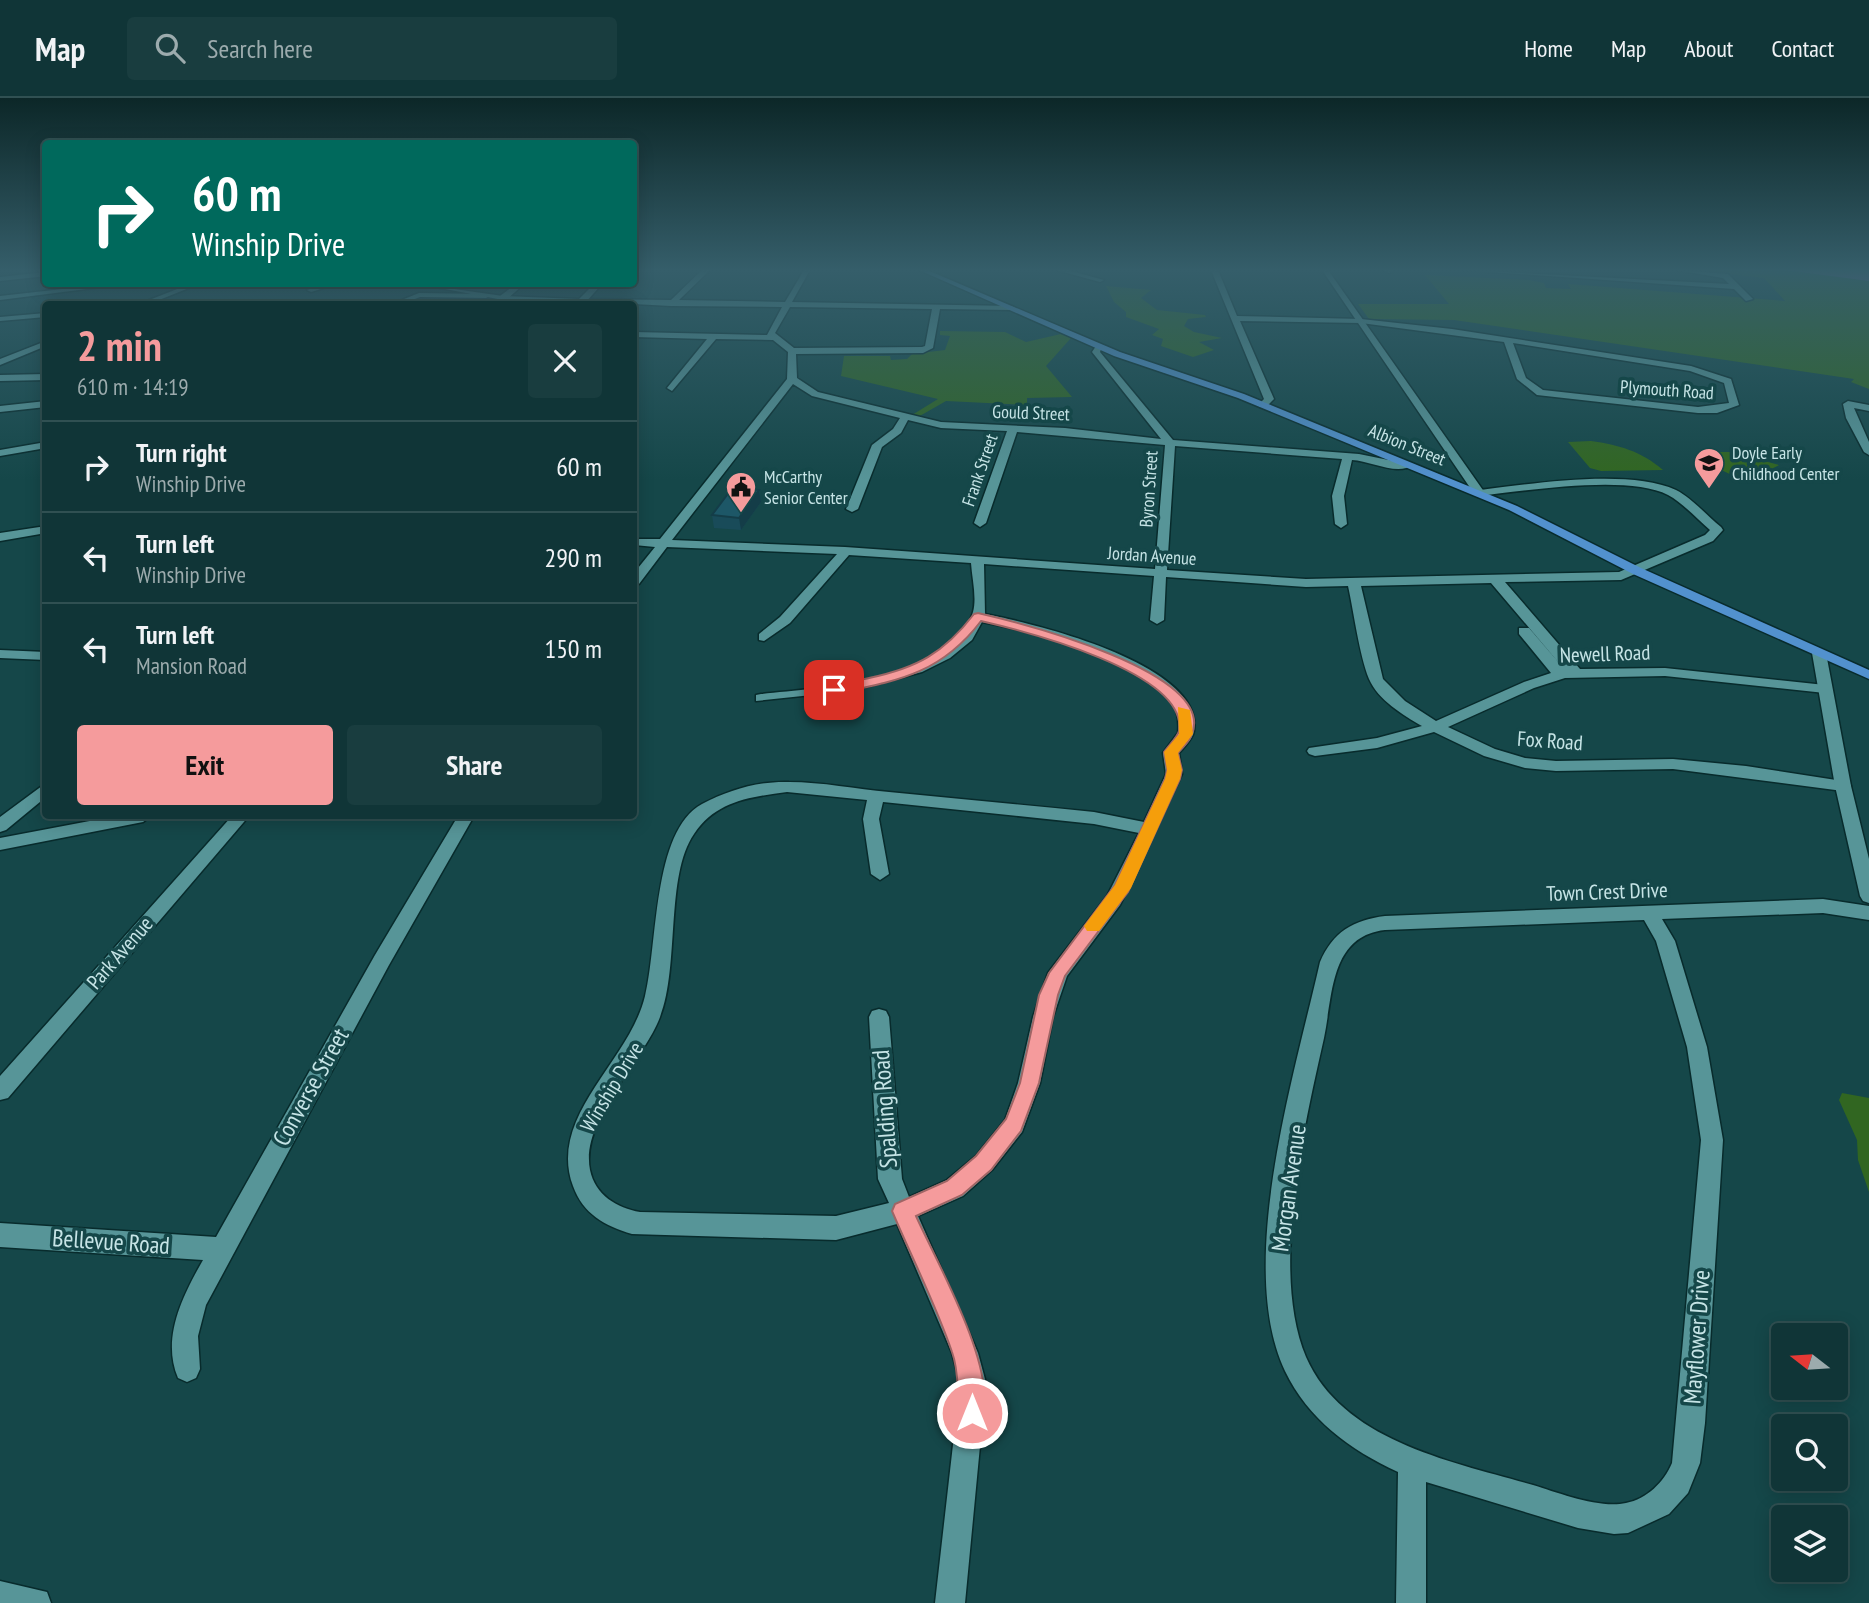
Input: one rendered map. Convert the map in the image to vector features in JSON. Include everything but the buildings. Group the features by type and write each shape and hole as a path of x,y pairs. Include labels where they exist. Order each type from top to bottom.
{"main road":[{"name":"Albion Street","path":"1087,340 1263,405 1479,494 1544,522 1637,571 1869,675"}],"street":[{"path":"672,388 711,340"},
{"path":"775,340 792,351 923,350 929,348 931,340"},
{"path":"1244,340 1269,399 1263,405"},
{"path":"1374,340 1479,494"},
{"name":"Plymouth Road","path":"1502,340 1508,341 1709,373 1728,382 1734,405 1721,410 1698,410 1540,393 1522,379 1508,341"},
{"name":"Byron Street","path":"1098,345 1096,352 1170,443 1157,620"},
{"path":"0,362 42,347"},
{"path":"637,577 792,379 792,351"},
{"path":"0,378 42,377"},
{"name":"Gould Street","path":"792,379 815,394 930,424 1065,431 1170,443 1353,457 1394,466 1408,465"},
{"path":"659,387 685,388"},
{"path":"781,392 815,394"},
{"path":"0,409 42,404"},
{"path":"1869,408 1848,404 1850,418 1869,452"},
{"path":"897,431 905,417"},
{"path":"852,509 877,445 897,431 930,424"},
{"name":"Frank Street","path":"980,523 1013,429"},
{"path":"0,453 42,446"},
{"path":"1341,524 1338,496 1353,457 1371,450"},
{"name":"Jordan Avenue","path":"637,542 845,551 1271,582 1354,583 1615,577 1637,571 1643,564 1716,533 1716,527 1678,496 1662,489 1616,482 1566,483 1479,494"},
{"path":"0,537 42,530"},
{"path":"764,637 786,622 808,591 837,564 845,551"},
{"path":"761,698 858,686 918,669 959,642 978,617 977,560"},
{"path":"1489,580 1575,673"},
{"path":"1489,580 1559,674"},
{"name":"Fox Road","path":"1354,583 1380,689 1395,702 1436,727 1493,754 1535,765 1688,765 1843,786"},
{"name":"Winship Drive","path":"978,617 1037,630 1120,661 1161,685 1177,699 1184,713 1186,734 1171,752 1174,774 1150,829 1114,900 1058,973 1046,1006 1027,1091 1010,1131 984,1163 955,1188 903,1211 836,1228 640,1224 619,1219 595,1202 580,1178 578,1159 587,1121 641,1038 651,1016 659,985 674,851 686,828 716,804 755,790 787,787 1104,819 1150,829"},
{"path":"1819,653 1843,786 1868,892"},
{"path":"0,654 42,654"},
{"name":"Newell Road","path":"1315,751 1377,743 1436,727 1559,674 1675,673 1825,689"},
{"path":"0,826 42,791"},
{"path":"876,796 871,819 880,874"},
{"path":"0,844 128,819"},
{"name":"Park Avenue","path":"0,1091 238,819"},
{"name":"Converse Street","path":"187,1369 185,1336 191,1310 371,979 465,819"},
{"name":"Town Crest Drive","path":"1348,933 1385,923 1823,906 1869,913"},
{"name":"Mayflower Drive","path":"1412,1464 1578,1513 1614,1519 1650,1509 1678,1483 1686,1463 1691,1423 1712,1140 1707,1091 1697,1047 1664,941 1649,913"},
{"name":"Morgan Avenue","path":"1348,933 1339,942 1330,962 1283,1195 1279,1240 1281,1304 1294,1362 1326,1406 1367,1441 1412,1464"},
{"name":"Spalding Road","path":"879,1017 888,1166 903,1211 965,1353 972,1383 972,1413 950,1603"},
{"name":"Bellevue Road","path":"0,1235 222,1249"},
{"path":"1411,1603 1412,1464"},
{"path":"0,1596 36,1603"}],"green space":[{"path":"948,340 1069,340 1046,366 1072,397 1027,398 1027,405 946,401 918,417 912,415 938,399 841,376 844,356 890,356 891,360 945,350"},
{"path":"1163,340 1209,340 1199,342 1214,350 1193,357 1161,346"},
{"path":"1591,340 1869,340 1869,389 1851,382 1854,379"},
{"path":"1591,441 1629,450 1663,470 1601,471 1590,468 1568,442"},
{"path":"1707,452 1732,452 1779,465 1757,475 1739,477 1721,470 1700,456"},
{"path":"1842,1093 1869,1098 1869,1192 1858,1160 1857,1140 1839,1100"}],"slow traffic":[{"path":"1093,926 1122,888 1173,779 1175,770 1171,752 1186,734 1183,710"}],"place":[{"name":"Doyle Early Childhood Center","path":"1709,490"},
{"name":"McCarthy Senior Center","path":"741,514"}],"route":[{"path":"834,690 898,676 934,661 959,642 978,617 1037,630 1136,669 1170,691 1181,706 1186,721 1186,734 1171,752 1175,770 1173,779 1122,888 1064,963 1048,995 1030,1083 1014,1125 984,1163 955,1188 903,1211 970,1367 972,1413"}]}
